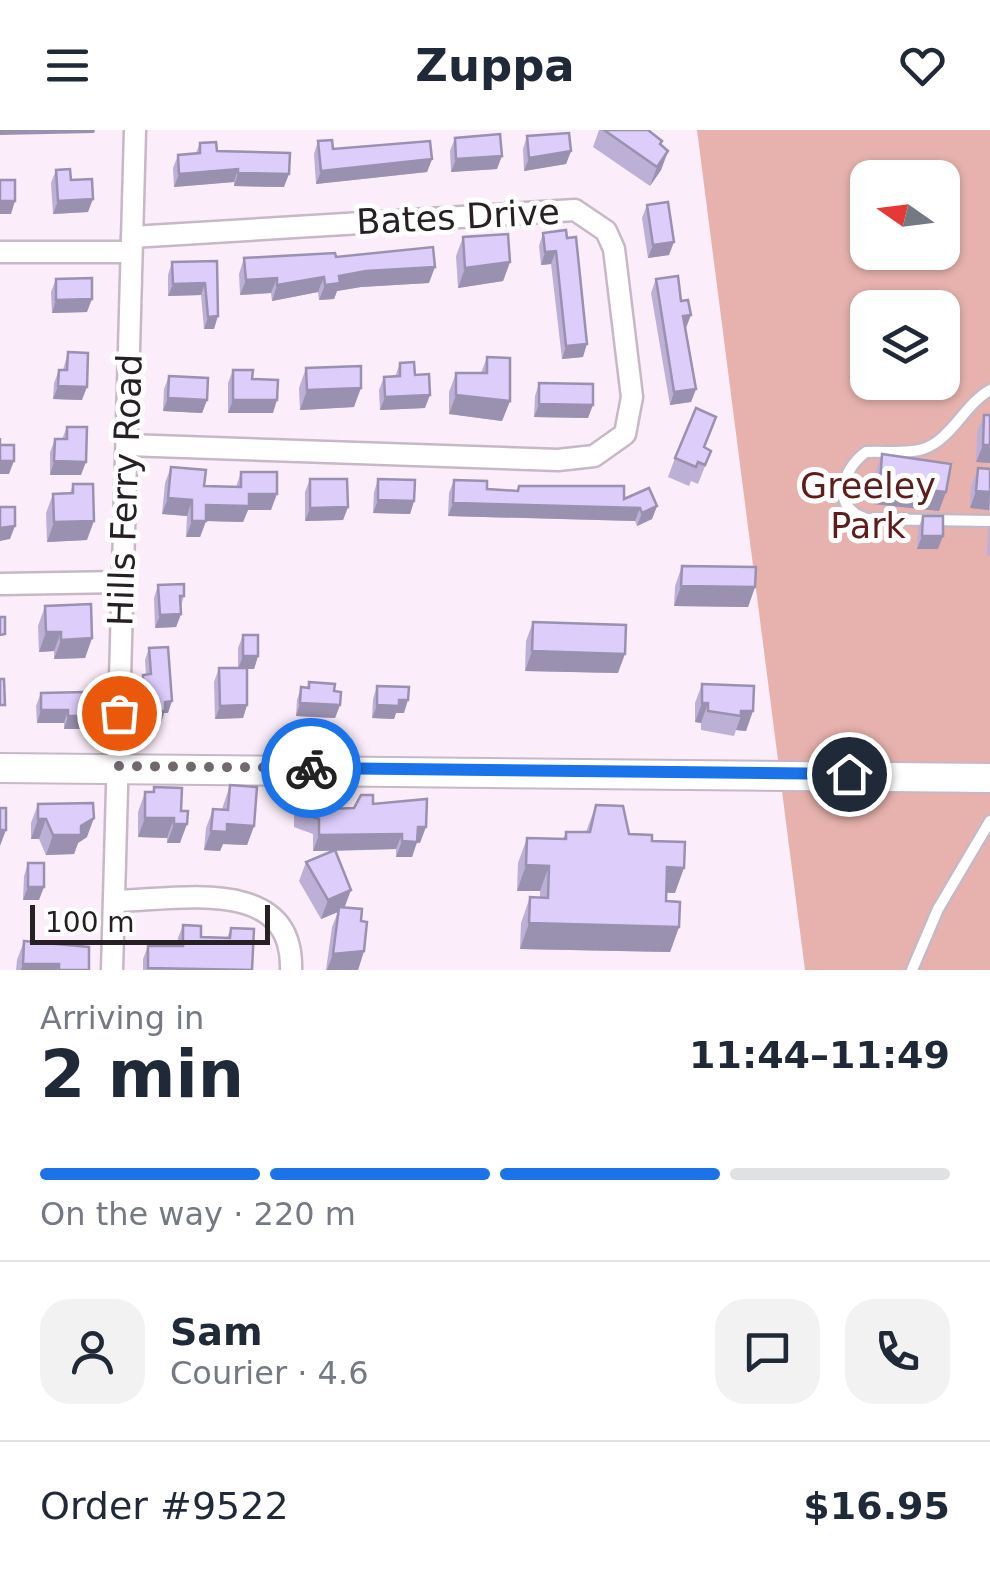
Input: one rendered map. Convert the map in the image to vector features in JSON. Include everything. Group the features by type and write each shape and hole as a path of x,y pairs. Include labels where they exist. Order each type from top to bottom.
{"main road":[{"path":"0,768 118,766 990,778"}],"street":[{"name":"Hills Ferry Road","path":"112,970 135,130"},
{"name":"Bates Drive","path":"0,252 575,210 606,231 614,248 632,397 625,434 594,456 558,460 127,446"},
{"path":"0,584 122,582"},
{"path":"114,901 223,900 263,907 285,930 291,946 291,970"}],"lane":[{"path":"990,390 978,397 936,442 921,450 866,452 845,472 842,488 853,515 990,522"},
{"path":"912,970 938,909 990,821"}],"green space":[{"name":"Greeley Park","path":"697,130 990,130 990,970 805,970"}],"building":[{"path":"604,130 648,130 668,151 657,167"},
{"path":"569,133 571,151 529,158 527,136"},
{"path":"500,134 502,156 456,159 455,138"},
{"path":"332,140 333,149 430,141 432,159 321,171 318,141"},
{"path":"216,142 217,151 290,153 289,174 238,173 238,169 179,174 178,155 200,153 200,143"},
{"path":"70,169 71,180 92,179 93,199 58,201 56,170"},
{"path":"0,180 15,180 15,201 0,201"},
{"path":"668,202 674,242 653,245 647,205"},
{"path":"566,230 567,238 576,237 587,344 566,346 556,251 545,252 543,233"},
{"path":"508,234 510,262 465,268 463,237"},
{"path":"433,247 435,267 366,271 339,276 340,283 325,285 324,277 277,285 277,278 246,280 244,258 335,253 336,257"},
{"path":"217,261 218,316 208,317 205,283 173,284 172,262"},
{"path":"678,276 681,301 688,300 691,315 683,316 696,389 674,392 656,279"},
{"path":"92,278 92,299 56,300 56,279"},
{"path":"68,352 88,353 87,387 58,386 59,370 67,370"},
{"path":"487,357 510,358 510,401 456,395 456,373 487,373"},
{"path":"414,362 415,375 429,374 430,395 385,397 384,377 400,376 400,363"},
{"path":"361,366 361,388 307,390 306,368"},
{"path":"233,370 253,370 252,379 278,380 277,400 233,400"},
{"path":"169,376 208,378 207,400 168,398"},
{"path":"539,383 593,384 593,405 539,404"},
{"path":"696,408 716,417 704,447 711,451 705,465 698,462 696,467 675,458"},
{"path":"984,415 990,415 990,445 983,445"},
{"path":"67,427 87,427 86,462 54,461 55,439 67,439"},
{"path":"0,445 14,445 14,461 0,461"},
{"path":"882,454 951,464 946,492 880,485"},
{"path":"171,467 206,470 204,486 241,487 241,472 277,472 277,494 249,494 249,506 206,505 206,521 192,521 192,500 168,498"},
{"path":"978,468 990,469 990,492 976,491"},
{"path":"310,479 347,479 348,507 310,508"},
{"path":"378,479 415,480 414,501 378,500"},
{"path":"454,480 487,481 487,489 518,491 519,486 624,486 624,499 649,488 657,506 642,513 640,508 453,503"},
{"path":"73,484 93,484 94,521 54,522 53,494 73,493"},
{"path":"0,507 15,507 15,526 0,528"},
{"path":"923,516 943,516 943,536 922,536"},
{"path":"682,566 756,567 755,587 681,586"},
{"path":"184,584 181,614 160,615 158,585"},
{"path":"91,604 92,638 61,640 61,632 46,632 45,606"},
{"path":"0,617 5,617 5,634 0,635"},
{"path":"533,622 626,625 625,654 532,651"},
{"path":"243,635 258,635 258,656 243,656"},
{"path":"168,647 172,701 165,702 165,711 143,711 143,675 151,674 149,648"},
{"path":"219,668 247,668 247,705 220,706"},
{"path":"0,679 4,679 5,705 0,705"},
{"path":"309,682 335,684 334,691 341,692 340,705 300,703 301,687 309,688"},
{"path":"702,684 754,686 753,711 741,711 741,716 708,711 708,703 702,703"},
{"path":"377,686 409,687 408,700 399,700 399,706 377,705"},
{"path":"84,692 85,716 68,716 68,710 41,710 41,693"},
{"path":"230,785 257,787 254,826 227,824 227,832 211,831 213,809 228,810"},
{"path":"154,787 182,788 181,811 188,811 187,824 174,824 174,818 145,818 145,792 154,792"},
{"path":"361,795 373,795 373,804 427,799 426,827 418,827 417,842 402,841 402,834 319,835 319,819 299,812 300,797 328,798 328,809 354,808"},
{"path":"93,803 94,818 81,826 81,835 53,835 46,819 38,819 38,804"},
{"path":"596,805 623,806 629,834 652,835 652,841 685,842 684,868 667,867 666,901 680,902 679,927 529,923 530,897 548,898 549,866 526,865 527,838 566,839 566,832 590,832"},
{"path":"0,808 6,808 6,830 0,830"},
{"path":"335,850 351,890 328,900 306,862"},
{"path":"28,863 44,863 44,887 28,887"},
{"path":"339,907 362,909 361,921 367,922 364,951 333,954"},
{"path":"183,925 201,926 201,937 230,938 231,928 254,929 252,970 148,968 148,946 183,946"},
{"path":"24,941 89,947 89,970 59,970 59,964 23,964"}],"way so far":[{"path":"119,713 118,766 311,768"}],"route":[{"path":"311,768 849,774"}]}
